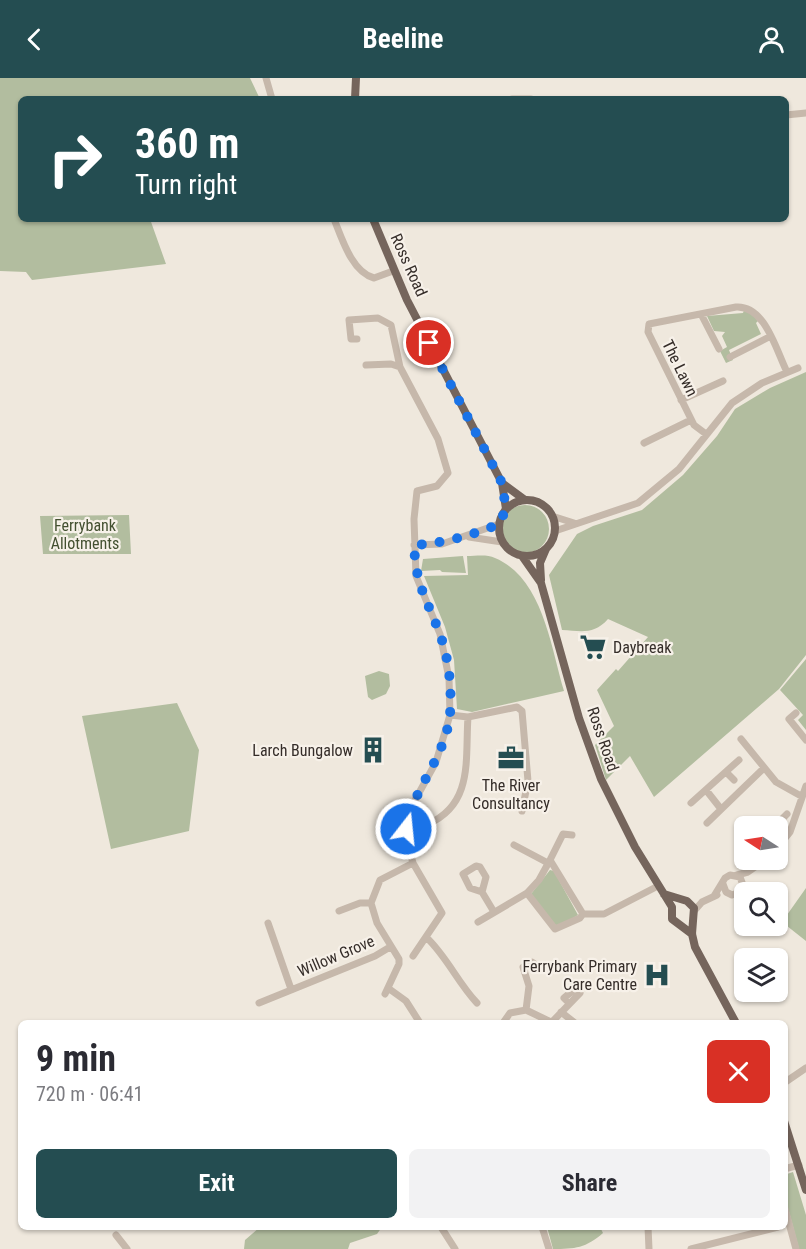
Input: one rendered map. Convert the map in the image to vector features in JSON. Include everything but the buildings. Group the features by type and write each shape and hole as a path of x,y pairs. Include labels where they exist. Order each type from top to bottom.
{"main road":[{"path":"355,96 356,78"},
{"name":"Ross Road","path":"374,222 393,271 502,483"},
{"path":"502,483 525,500 542,504 552,516 555,531 540,563 541,583"},
{"path":"502,483 506,509 499,524 502,542 513,552 522,556 535,555 546,549"},
{"path":"506,509 525,500"},
{"path":"522,556 541,583"},
{"name":"Ross Road","path":"541,583 593,760 620,819 672,907"},
{"path":"661,890 684,901 694,910 691,921 692,934 704,965 734,1020"},
{"path":"684,901 672,907 671,915 692,934"},
{"path":"679,924 691,921"},
{"path":"788,1133 806,1190"}],"street":[{"path":"266,78 271,96"},
{"path":"789,115 806,113"},
{"path":"335,222 346,247 364,274 374,278 393,271"},
{"name":"The Lawn","path":"706,434 691,420 648,332 648,326 652,322 736,307 751,308 759,316 787,372"},
{"path":"701,314 719,349"},
{"path":"357,339 351,339 349,320 378,318 388,322 395,334 400,367 412,394 429,420 447,468 446,478 437,486 417,491 414,545 420,590 440,634 446,659 450,715 439,755 409,811 406,841 413,863 442,913 439,921 429,930 427,938 413,956"},
{"path":"713,338 722,333"},
{"path":"730,357 770,337"},
{"path":"366,365 391,364 400,367"},
{"path":"555,531 638,503 679,469 732,403 762,383 798,368"},
{"path":"681,400 723,381"},
{"path":"706,389 711,398"},
{"path":"644,443 691,420"},
{"path":"552,516 574,523"},
{"path":"414,545 442,544 499,524"},
{"path":"467,537 502,542"},
{"path":"450,715 468,717 517,707 522,711 528,781 522,811"},
{"path":"796,713 786,719 806,740"},
{"path":"429,824 453,807 461,794 466,776 468,717"},
{"path":"741,739 783,789 801,796"},
{"path":"691,803 726,772 754,755"},
{"path":"707,823 764,768"},
{"path":"726,772 734,780"},
{"path":"788,834 806,786"},
{"path":"705,790 721,809"},
{"path":"478,922 526,893 539,880 563,834 572,835"},
{"path":"514,845 549,862 583,914"},
{"path":"413,863 380,880 370,903 390,947 397,954 399,964 386,991 406,1001 418,1020"},
{"path":"714,896 727,876 751,870"},
{"path":"743,882 748,872"},
{"path":"737,875 742,882"},
{"path":"723,884 729,894"},
{"path":"583,914 604,915 661,890"},
{"path":"482,892 494,912"},
{"path":"526,893 555,929 580,918 583,914"},
{"path":"694,910 702,902 714,896 734,893"},
{"path":"684,901 702,902"},
{"path":"339,911 360,903 370,903"},
{"name":"Willow Grove","path":"268,923 291,989"},
{"path":"427,938 445,957 465,991 477,1003"},
{"path":"413,940 421,946"},
{"name":"Willow Grove","path":"259,1003 375,956 390,947"},
{"path":"526,1010 529,986 524,967 532,962 538,967"},
{"path":"465,991 473,986"},
{"path":"553,1020 569,1003"},
{"path":"505,1020 510,1013 526,1010 547,1020"},
{"path":"561,1012 571,1020"},
{"path":"788,1080 806,1068"},
{"path":"788,1168 799,1165"},
{"path":"788,1228 796,1249"},
{"path":"443,1230 455,1249"},
{"path":"543,1230 549,1249"},
{"path":"648,1230 649,1249"},
{"path":"691,1249 766,1230"},
{"path":"116,1235 127,1249"}],"green space":[{"path":"0,78 250,78 259,96 18,96 18,222 151,222 166,264 32,280 26,272 0,271"},
{"path":"744,310 751,312 758,321 756,323 761,334 729,350 733,360 726,363 720,351 727,347 722,336 725,332 714,331 707,316 743,313"},
{"path":"806,372 806,655 779,689 654,797 630,756 606,780 595,745 614,726 597,690 616,669 618,671 648,637 608,619 592,630 562,630 549,575 577,534 593,526 642,510 683,475 717,436 735,409 770,388"},
{"path":"525,505 542,512 549,529 542,546 525,553 508,546 501,529 508,512"},
{"name":"Ferrybank Allotments","path":"129,515 131,554 43,554 40,516"},
{"path":"463,556 466,573 440,570 421,571 423,559"},
{"path":"467,556 495,558 511,568 524,581 543,616 564,691 472,712 457,709 454,660 445,627 424,576 468,575"},
{"path":"806,659 806,730 798,720 803,715 780,690"},
{"path":"379,671 389,674 390,686 386,694 372,700 368,697 365,676"},
{"path":"177,703 199,750 189,831 111,849 82,716"},
{"path":"550,870 554,871 578,915 557,928 531,894"},
{"path":"806,888 806,941 788,927 788,914"},
{"path":"793,1172 806,1215 806,1249 799,1249 788,1208 788,1174"},
{"path":"257,1230 380,1230 377,1234 350,1243 348,1249 244,1249 245,1240"},
{"path":"548,1230 602,1230 603,1233 580,1247 553,1249"}],"place":[{"name":"Daybreak","path":"593,647"},
{"name":"Larch Bungalow","path":"373,750"},
{"name":"The River Consultancy","path":"511,758"},
{"name":"Ferrybank Primary Care Centre","path":"657,975"}],"route":[{"path":"406,829 409,811 442,748 450,715 446,659 440,634 416,576 414,545 442,544 467,537 499,524 506,509 502,483 429,343"}]}
